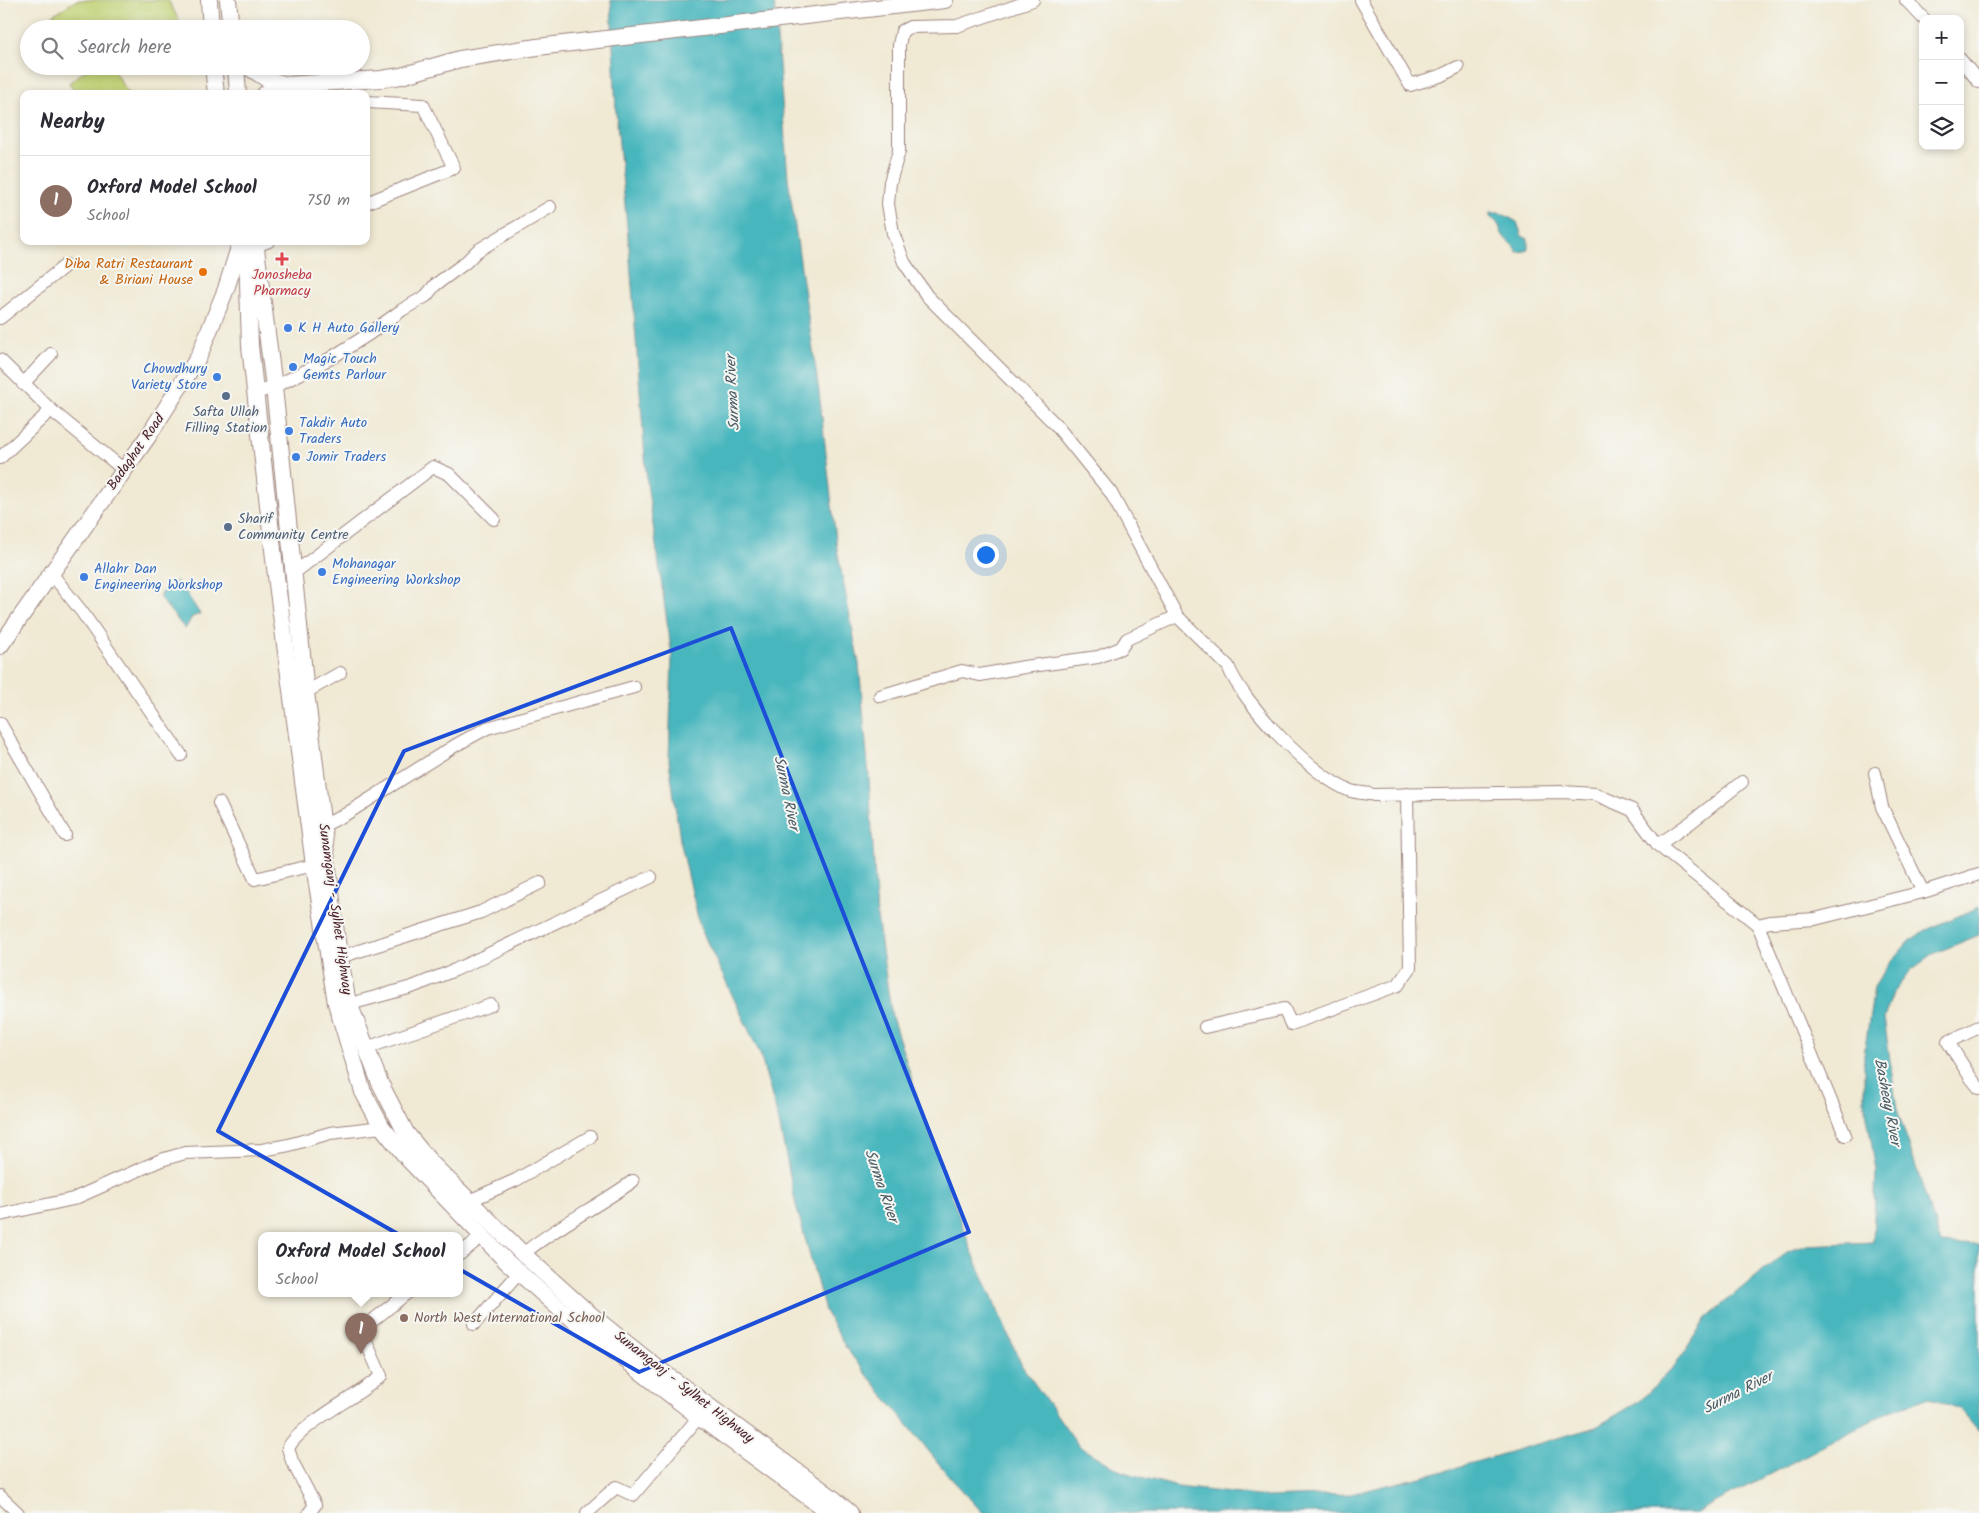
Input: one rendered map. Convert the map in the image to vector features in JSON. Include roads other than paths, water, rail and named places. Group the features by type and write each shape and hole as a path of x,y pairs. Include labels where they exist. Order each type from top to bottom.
{"main road":[{"path":"209,0 210,20"},
{"path":"228,0 230,20"},
{"path":"262,75 268,79 286,84 380,79 401,76 460,59 537,46 887,7 910,2 945,0"},
{"path":"214,75 215,89 237,81"},
{"path":"273,90 286,84"},
{"name":"Badaghat Road","path":"0,646 149,434 199,356 226,288 252,245"},
{"name":"Sunamganj - Sylhet Highway","path":"254,245 274,387 306,692 340,957 350,1004 380,1083 406,1133 430,1163 586,1311 656,1367 834,1499 850,1513"},
{"name":"Sunamganj - Sylhet Highway","path":"254,245 250,346 314,865 336,1003 363,1092 382,1127 408,1160 482,1236 560,1309 699,1418 830,1513"},
{"path":"250,346 268,344"},
{"path":"268,501 285,499"}],"street":[{"path":"1033,0 958,26 910,27 902,31 899,45 899,152 890,182 888,204 893,233 904,262 927,296 1056,425 1111,493 1176,616 1228,666 1243,691 1276,733 1294,751 1330,780 1351,791 1374,795 1562,792 1595,794 1632,810 1658,845 1758,925 1845,1135"},
{"path":"1361,0 1410,85 1440,76 1458,67"},
{"path":"1906,0 1920,15"},
{"path":"1961,60 1979,82"},
{"path":"370,102 423,104 454,168 370,201"},
{"path":"256,393 274,387 331,358 369,334 402,310 426,296 435,285 465,263 477,251 550,207"},
{"path":"0,318 66,266"},
{"path":"24,384 51,354"},
{"path":"0,360 52,410 124,470"},
{"path":"0,458 52,410"},
{"path":"294,574 433,467 449,474 494,519"},
{"path":"51,573 82,612 181,755"},
{"path":"880,696 962,672 980,675 1098,657 1122,648 1127,639 1176,616"},
{"path":"306,692 340,673"},
{"path":"323,826 487,728 634,687"},
{"path":"0,723 65,836"},
{"path":"1875,773 1882,807 1923,892"},
{"path":"1658,845 1690,823 1742,782"},
{"path":"1206,1027 1284,1009 1291,1024 1398,985 1410,968 1407,794"},
{"path":"219,803 255,879 314,865"},
{"path":"1758,925 1770,922 1815,919 1923,892 1979,874"},
{"path":"350,1004 412,987 456,970 651,877"},
{"path":"340,957 481,912 540,883"},
{"path":"366,1048 491,1005"},
{"path":"1979,1027 1948,1042 1979,1088"},
{"path":"0,1215 73,1199 161,1160 185,1154 262,1150 330,1134 382,1127"},
{"path":"470,1202 516,1180 590,1137"},
{"path":"524,1254 539,1241 633,1181"},
{"path":"463,1252 482,1236"},
{"path":"474,1324 520,1272"},
{"path":"309,1513 315,1506 292,1461 288,1448 315,1421 369,1386 381,1376 361,1330 402,1297"},
{"path":"587,1513 616,1487 633,1495 699,1418"},
{"path":"0,1496 18,1513"}],"water":[{"path":"611,0 774,0 788,178 819,392 837,549 859,664 869,778 877,917 892,1017 923,1114 970,1247 1022,1366 1079,1446 1123,1472 1178,1487 1266,1497 1351,1494 1441,1472 1596,1427 1640,1401 1677,1363 1706,1318 1787,1252 1806,1245 1873,1242 1876,1170 1864,1099 1864,1055 1874,987 1887,967 1909,941 1926,930 1979,907 1979,935 1933,954 1911,970 1893,993 1884,1018 1897,1109 1941,1243 1979,1245 1979,1431 1961,1410 1930,1397 1888,1412 1696,1513 983,1513 948,1475 848,1351 825,1311 796,1205 778,1118 760,1054 700,927 680,840 669,761 672,656 647,483 629,247 616,113"},
{"path":"1490,213 1501,213 1517,222 1522,236 1528,239 1526,251 1517,252 1504,237 1496,222 1490,217"},
{"path":"176,581 200,614 192,617 185,629 160,598 160,594"}],"place":[{"name":"Jonosheba Pharmacy","path":"282,259"},
{"name":"Diba Ratri Restaurant & Biriani House","path":"203,272"},
{"name":"K H Auto Gallery","path":"288,328"},
{"name":"Magic Touch Gemts Parlour","path":"293,367"},
{"name":"Chowdhury Variety Store","path":"217,377"},
{"name":"Safta Ullah Filling Station","path":"226,396"},
{"name":"Takdir Auto Traders","path":"289,431"},
{"name":"Jomir Traders","path":"296,457"},
{"name":"Sharif Community Centre","path":"228,527"},
{"name":"Mohanagar Engineering Workshop","path":"322,572"},
{"name":"Allahr Dan Engineering Workshop","path":"84,577"},
{"name":"North West International School","path":"404,1318"},
{"name":"Oxford Model School","path":"361,1354"}],"water label":[{"name":"Surma River","path":"733,393"},
{"name":"Surma River","path":"786,793"},
{"name":"Basheay River","path":"1887,1102"},
{"name":"Surma River","path":"881,1186"},
{"name":"Surma River","path":"1738,1393"}]}
